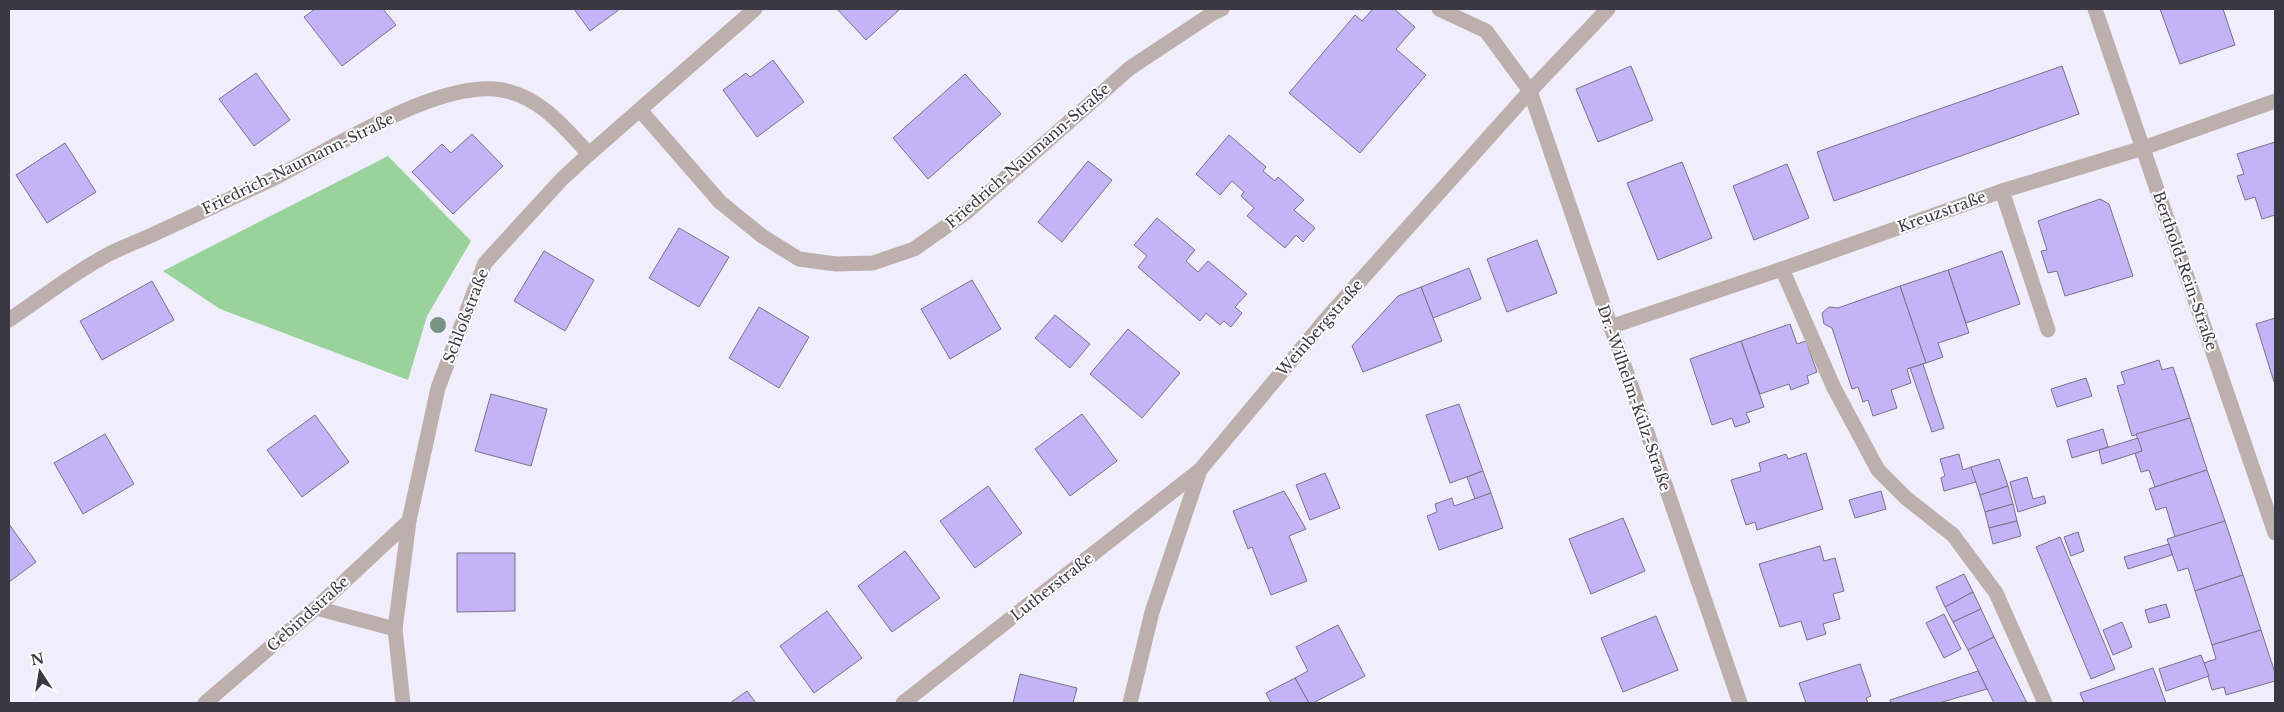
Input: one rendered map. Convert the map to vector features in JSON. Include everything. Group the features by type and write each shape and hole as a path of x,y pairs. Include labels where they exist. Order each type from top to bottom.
{"street":[{"name":"Schloßstraße","path":"403,703 394,629 409,521 438,388 486,263 562,179 755,9"},
{"name":"Friedrich-Naumann-Straße","path":"640,110 720,202 762,236 799,258 836,264 873,263 914,249 968,211 1130,68 1213,12 1222,9"},
{"path":"1438,9 1486,31 1530,91"},
{"name":"Weinbergstraße","path":"1130,703 1152,612 1200,470 1326,319 1530,91 1608,9"},
{"name":"Berthold-Rein-Straße","path":"2095,9 2275,534"},
{"name":"Friedrich-Naumann-Straße","path":"9,320 100,258 264,183 366,130 430,101 460,91 473,88 503,90 536,102 560,122 589,154"},
{"name":"Dr.-Wilhelm-Külz-Straße","path":"1530,91 1740,703"},
{"name":"Kreuzstraße","path":"1610,327 1782,269 2002,191 2143,148 2275,102"},
{"path":"2002,191 2048,330"},
{"path":"1782,269 1834,388 1878,470 1906,498 1953,536 1996,593 2046,703"},
{"name":"Lutherstraße","path":"903,703 1200,470"},
{"name":"Gebindstraße","path":"205,703 316,608 409,521"},
{"path":"316,608 394,629"}],"green space":[{"path":"388,156 471,241 427,316 408,380 220,309 163,271"}],"building":[{"path":"315,9 383,9 396,25 342,66 304,17"},
{"path":"574,9 620,9 590,31"},
{"path":"837,9 900,9 866,40"},
{"path":"1373,9 1394,9 1415,27 1396,49 1426,75 1360,153 1289,93 1355,15 1362,21"},
{"path":"2160,9 2223,9 2235,45 2180,64"},
{"path":"773,60 804,102 757,137 723,90 746,73 750,77 752,76"},
{"path":"1631,66 1653,120 1598,142 1576,89"},
{"path":"2062,66 2079,114 1834,201 1817,152"},
{"path":"256,73 290,120 254,146 219,99"},
{"path":"965,74 1001,114 928,179 893,138"},
{"path":"472,134 503,166 453,214 412,172 442,144 451,153"},
{"path":"1229,135 1266,167 1263,171 1275,181 1278,177 1304,200 1294,210 1315,228 1303,242 1296,235 1285,248 1247,216 1254,208 1241,196 1244,192 1232,181 1220,195 1196,174"},
{"path":"2275,142 2275,215 2262,219 2255,197 2245,200 2237,176 2244,174 2237,154"},
{"path":"65,143 96,192 47,223 16,175"},
{"path":"1088,161 1112,180 1062,242 1038,222"},
{"path":"1682,162 1712,238 1658,260 1627,183"},
{"path":"1787,164 1809,218 1754,240 1733,186"},
{"path":"2100,199 2109,204 2133,276 2065,296 2057,271 2048,273 2041,251 2047,250 2038,221"},
{"path":"1157,218 1195,250 1186,261 1198,272 1208,261 1247,294 1235,307 1242,313 1231,327 1224,321 1220,325 1206,313 1200,321 1138,267 1147,256 1134,245"},
{"path":"679,228 729,257 699,307 649,278"},
{"path":"1537,240 1557,293 1507,312 1487,259"},
{"path":"544,251 594,280 565,331 514,301"},
{"path":"2002,251 2020,304 1966,323 1948,270"},
{"path":"1469,268 1481,299 1433,318 1421,287"},
{"path":"1948,270 1969,333 1938,343 1943,357 1926,363 1900,286"},
{"path":"972,280 1001,329 950,359 921,309"},
{"path":"152,281 174,320 102,360 80,321"},
{"path":"1900,286 1926,363 1907,369 1911,383 1891,390 1897,408 1873,416 1868,400 1863,402 1858,387 1852,389 1832,328 1824,324 1822,313 1829,307 1838,308"},
{"path":"1421,287 1442,341 1363,372 1352,346 1398,296"},
{"path":"759,307 809,337 779,388 729,358"},
{"path":"1055,315 1090,344 1070,368 1035,338"},
{"path":"2275,318 2275,382 2274,382 2256,324"},
{"path":"1790,324 1797,344 1806,341 1817,372 1807,376 1809,383 1791,390 1789,384 1760,394 1741,341"},
{"path":"1128,329 1180,373 1142,418 1090,374"},
{"path":"1741,341 1764,407 1746,413 1750,422 1735,427 1732,418 1712,425 1690,359"},
{"path":"2159,360 2162,370 2173,367 2190,418 2132,436 2117,386 2125,384 2121,372"},
{"path":"1923,364 1944,428 1932,432 1910,368"},
{"path":"2086,378 2092,396 2057,407 2051,389"},
{"path":"491,394 547,409 531,466 475,451"},
{"path":"1459,404 1483,471 1450,483 1426,415"},
{"path":"1082,414 1117,461 1070,496 1035,449"},
{"path":"315,415 349,462 302,497 267,450"},
{"path":"2190,418 2207,470 2155,487 2149,470 2141,472 2135,453 2142,451 2136,434"},
{"path":"2103,429 2108,447 2072,458 2067,440"},
{"path":"105,434 134,484 83,514 54,463"},
{"path":"2138,438 2142,451 2102,464 2099,450"},
{"path":"1806,453 1823,509 1757,530 1755,522 1746,525 1731,480 1761,471 1759,463 1786,454 1788,459"},
{"path":"1959,454 1963,470 1971,467 1976,482 1944,491 1941,478 1945,476 1940,459"},
{"path":"1999,459 2008,486 1980,495 1971,467"},
{"path":"2207,470 2225,521 2175,537 2166,507 2156,510 2149,489"},
{"path":"1483,471 1491,493 1475,499 1467,477"},
{"path":"1325,473 1340,508 1310,520 1296,485"},
{"path":"2027,477 2033,499 2044,496 2046,503 2018,512 2010,482"},
{"path":"988,486 1022,533 975,568 940,521"},
{"path":"2008,486 2013,504 1985,512 1980,495"},
{"path":"1284,491 1306,529 1289,536 1307,581 1271,595 1252,547 1248,549 1233,511"},
{"path":"1881,491 1886,509 1855,518 1849,500"},
{"path":"1491,493 1503,528 1439,550 1427,516 1437,512 1435,504 1452,498 1454,506"},
{"path":"2013,504 2017,521 1989,528 1985,512"},
{"path":"1623,518 1645,571 1591,594 1569,539"},
{"path":"2017,521 2021,536 1993,544 1989,528"},
{"path":"2225,521 2243,575 2195,591 2188,568 2178,571 2167,539"},
{"path":"9,524 36,562 9,582"},
{"path":"2078,532 2084,551 2071,556 2064,537"},
{"path":"2060,537 2115,669 2091,679 2036,547"},
{"path":"2169,544 2172,555 2128,569 2124,557"},
{"path":"1820,546 1824,561 1835,558 1844,591 1833,594 1840,619 1823,624 1826,634 1807,640 1801,621 1780,627 1759,564"},
{"path":"905,551 940,598 892,632 858,586"},
{"path":"457,553 515,553 515,611 457,612"},
{"path":"1964,574 1973,592 1945,607 1936,587"},
{"path":"2243,575 2261,630 2212,645 2195,591"},
{"path":"1973,592 1981,609 1953,622 1945,607"},
{"path":"2166,604 2170,617 2149,623 2145,610"},
{"path":"1981,609 1994,637 1968,650 1953,622"},
{"path":"827,611 862,658 814,693 780,646"},
{"path":"1944,614 1961,649 1944,658 1926,623"},
{"path":"1656,616 1678,670 1623,692 1601,638"},
{"path":"2122,622 2132,647 2113,655 2103,630"},
{"path":"1338,625 1365,676 1313,703 1309,703 1295,678 1308,671 1296,647"},
{"path":"2261,630 2275,673 2275,681 2226,695 2224,687 2212,690 2204,663 2216,659 2212,645"},
{"path":"1994,637 2027,703 1994,703 1968,650"},
{"path":"2201,655 2209,676 2166,691 2159,669"},
{"path":"1860,664 1871,696 1866,698 1868,703 1806,703 1799,683"},
{"path":"2153,668 2166,703 2084,703 2080,693"},
{"path":"1978,671 1987,689 1939,703 1891,703 1890,700"},
{"path":"1020,674 1077,688 1073,703 1013,703"},
{"path":"1295,678 1309,703 1271,703 1266,693"},
{"path":"747,691 756,703 730,703"}]}
